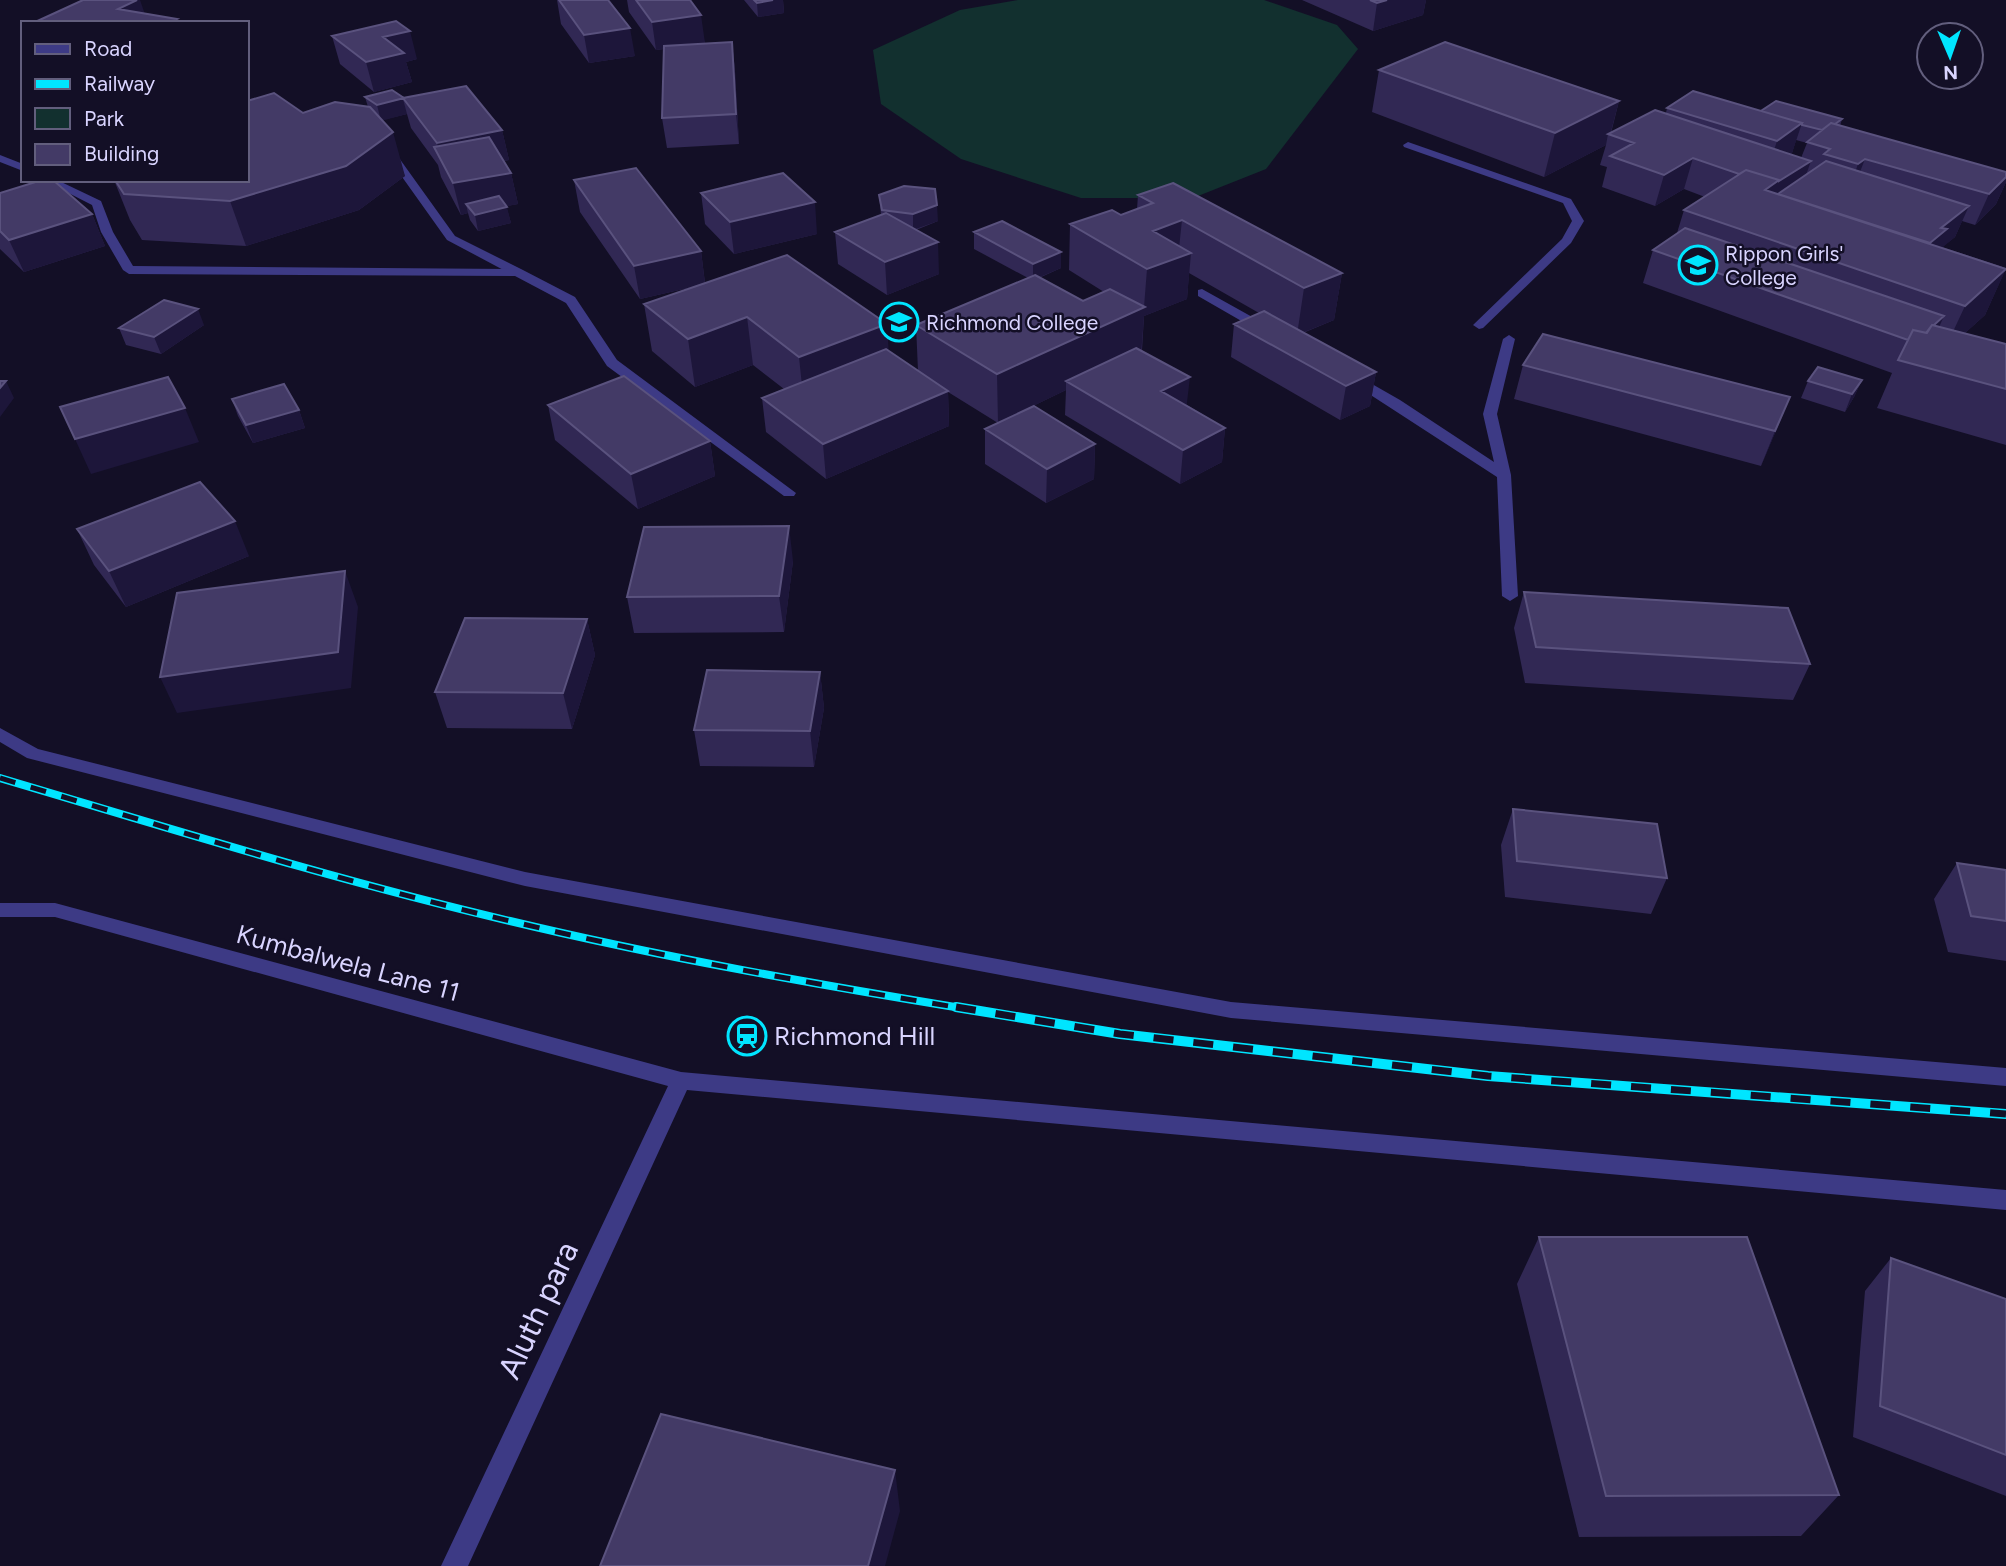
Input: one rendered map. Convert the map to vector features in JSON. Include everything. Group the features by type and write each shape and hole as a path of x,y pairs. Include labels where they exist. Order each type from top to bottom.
{"street":[{"path":"1408,145 1567,201 1578,221 1567,241 1479,325"},
{"path":"390,153 451,238 571,300 612,363 789,493"},
{"path":"0,158 21,168"},
{"path":"52,182 97,203 107,232 129,270 517,272"},
{"path":"1202,293 1286,341"},
{"path":"1508,339 1490,414 1504,475 1510,596"},
{"path":"1346,375 1395,402 1504,475"},
{"path":"0,734 33,754 525,879 1231,1010 2006,1077"},
{"name":"Kumbalwela Lane 11","path":"0,910 55,910 681,1081 2006,1200"},
{"name":"Aluth para","path":"454,1566 681,1081"}],"green space":[{"path":"1018,0 1264,0 1337,25 1358,49 1266,169 1193,198 1081,198 961,159 881,104 873,50 960,10"}],"building":[{"path":"83,0 137,0 118,9 177,19 173,21 37,21"},
{"path":"559,0 608,0 630,28 584,35"},
{"path":"636,0 690,0 701,15 652,22"},
{"path":"396,21 410,31 383,37 404,53 366,62 332,36"},
{"path":"732,42 736,114 662,118 664,46"},
{"path":"1445,42 1619,101 1555,133 1379,70"},
{"path":"466,86 502,130 437,143 403,98"},
{"path":"392,90 404,98 377,105 365,97"},
{"path":"1693,91 1802,123 1777,141 1667,108"},
{"path":"274,93 303,113 335,102 370,107 393,132 346,166 230,201 124,194 116,182 248,182 248,101"},
{"path":"1776,101 1842,119 1822,130 1761,111"},
{"path":"1655,110 1811,161 1779,181 1746,170 1739,174 1693,158 1664,175 1610,156 1634,143 1608,134"},
{"path":"1831,123 2006,172 2006,177 1989,194 1865,159 1858,164 1824,154 1830,149 1807,142"},
{"path":"489,137 511,173 453,183 434,147"},
{"path":"1826,161 1969,206 1941,228 1947,229 1930,243 1778,194"},
{"path":"636,168 701,251 634,266 574,180"},
{"path":"1746,170 1779,180 1765,190 2006,269 1965,306 1684,210"},
{"path":"783,173 815,202 730,222 701,193"},
{"path":"36,182 55,182 92,214 9,240 0,231 0,193"},
{"path":"1173,183 1342,273 1304,288 1182,220 1153,231 1191,253 1147,269 1070,224 1112,210 1121,215 1153,203 1138,195"},
{"path":"904,186 935,189 937,205 913,214 882,210 879,195"},
{"path":"499,196 507,207 475,215 466,204"},
{"path":"886,213 938,242 885,262 835,232"},
{"path":"1002,221 1061,252 1033,264 974,232"},
{"path":"1685,228 1944,316 1926,333 1913,330 1908,340 1653,250"},
{"path":"787,255 887,324 799,357 747,317 688,339 644,304"},
{"path":"1035,275 1083,301 1110,289 1145,307 997,374 916,325"},
{"path":"164,300 198,309 154,337 119,328"},
{"path":"1264,311 1376,372 1346,386 1234,324"},
{"path":"1932,325 2006,344 2006,389 1898,360 1913,330 1927,333"},
{"path":"1543,334 1790,397 1775,431 1523,365"},
{"path":"1136,348 1190,377 1161,391 1225,428 1183,450 1066,381"},
{"path":"886,349 948,391 823,444 762,398"},
{"path":"1818,367 1862,380 1852,394 1808,381"},
{"path":"624,376 710,441 631,474 548,405"},
{"path":"168,377 185,408 75,439 60,407"},
{"path":"284,384 299,410 246,425 232,399"},
{"path":"1034,406 1095,444 1047,469 985,429"},
{"path":"200,482 235,521 109,571 77,529"},
{"path":"789,526 779,596 627,597 644,527"},
{"path":"345,571 338,652 160,677 177,593"},
{"path":"1524,592 1788,608 1810,664 1536,647"},
{"path":"465,618 587,619 563,693 435,692"},
{"path":"707,670 820,672 810,731 694,730"},
{"path":"1513,809 1657,824 1667,878 1517,861"},
{"path":"1957,863 2006,870 2006,921 1971,916"},
{"path":"1539,1237 1747,1237 1839,1495 1606,1496"},
{"path":"1891,1258 2006,1299 2006,1455 1880,1406"},
{"path":"661,1414 895,1470 868,1566 600,1566"}],"railway":[{"path":"0,778 318,871 510,921 738,969 967,1009"},
{"path":"956,1007 1120,1034 1488,1076 2006,1114"}],"place":[{"name":"Rippon Girls' College","path":"1698,265"},
{"name":"Richmond College","path":"899,322"},
{"name":"Richmond Hill","path":"747,1036"}]}
